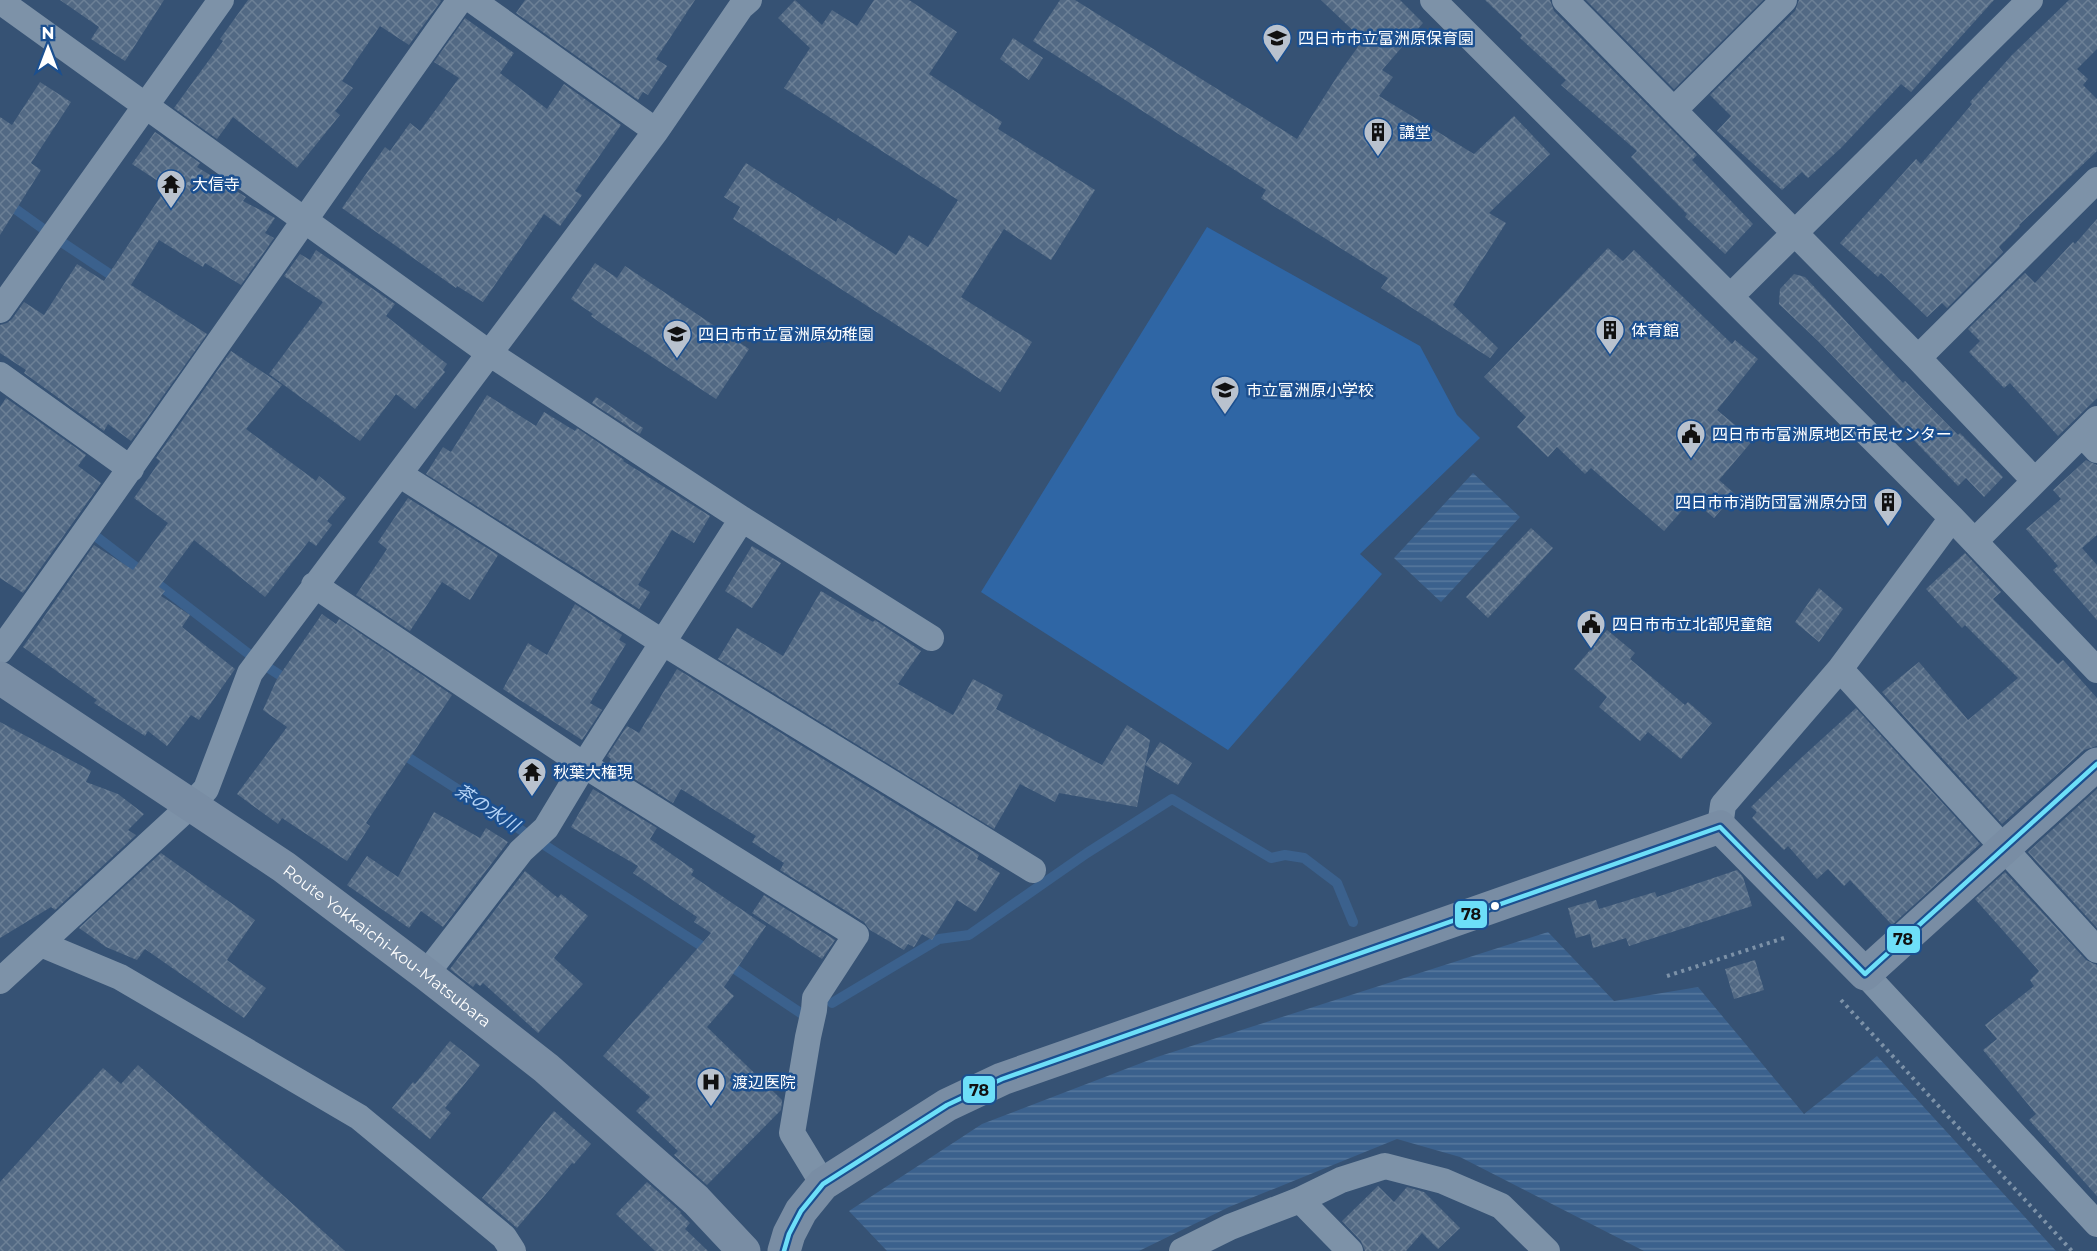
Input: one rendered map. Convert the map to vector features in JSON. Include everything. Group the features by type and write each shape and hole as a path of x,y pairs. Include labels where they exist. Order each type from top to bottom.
{"main road":[{"name":"Route Yokkaichi-kou-Matsubara","path":"0,678 284,867 426,974 546,1068 696,1200 744,1251"},
{"path":"784,1251 789,1234 801,1211 823,1184 947,1105 1002,1079 1720,827 1865,974 2097,764"}],"street":[{"path":"0,310 221,0"},
{"path":"0,651 131,469 304,219 460,0"},
{"path":"472,0 656,131"},
{"path":"1433,0 1975,541 2097,670"},
{"path":"1565,0 1918,358 2035,481"},
{"path":"1674,110 1784,0"},
{"path":"1731,296 2030,0"},
{"path":"0,1 489,353 742,519 931,638"},
{"path":"0,981 206,789 250,673 656,131 744,2"},
{"path":"1918,358 2097,180"},
{"path":"0,375 131,469"},
{"path":"1975,541 2035,481 2092,435"},
{"path":"399,474 662,642 1033,870"},
{"path":"1720,827 1723,805 1840,669 1952,518"},
{"path":"426,974 521,851 546,828 742,519"},
{"path":"314,585 584,765 856,935 815,998 792,1133 823,1184"},
{"path":"1840,669 2097,951"},
{"path":"41,944 120,978 359,1117 504,1237 513,1251"},
{"path":"1865,974 2097,1224"},
{"path":"1182,1251 1230,1227 1300,1200 1341,1180 1385,1166 1443,1181 1501,1206 1547,1251"},
{"path":"1300,1200 1350,1251"}],"path":[{"path":"1667,976 1795,934 1813,921"},
{"path":"1784,938 1791,946"},
{"path":"1839,998 2072,1251"}],"shaded area":[{"path":"1207,227 1420,346 1457,415 1480,438 1360,554 1382,574 1228,750 981,592"},
{"path":"1473,473 1520,517 1441,602 1394,558"},
{"path":"1548,932 1614,1001 1698,987 1804,1114 1877,1056 2056,1251 1644,1251 1460,1157 1397,1139 1229,1207 1139,1251 887,1251 849,1211 982,1124 1157,1057"}],"building":[{"path":"60,0 164,0 125,61 91,39 99,27"},
{"path":"248,0 441,1 409,45 380,26 342,81 353,88 335,111 340,115 297,168 233,117 217,139 174,108 223,41 220,39"},
{"path":"525,0 695,0 656,59 667,66 648,95 643,92 638,100 516,13"},
{"path":"795,0 822,25 832,10 857,26 874,0 909,0 957,32 929,74 1002,122 998,129 1095,190 1051,260 1004,229 961,297 1032,342 1000,392 733,219 740,207 724,197 746,163 836,222 838,218 896,255 909,235 928,247 958,200 784,88 810,48 778,18"},
{"path":"1060,0 1075,0 1297,139 1363,40 1321,0 1400,0 1423,23 1382,70 1393,77 1379,96 1474,154 1514,116 1550,154 1489,213 1506,223 1453,305 1498,348 1490,358 1381,288 1388,278 1261,198 1266,190 1033,41"},
{"path":"1485,0 1550,0 1554,11 1697,155 1692,160 1753,224 1725,254 1685,217 1687,214 1631,157 1637,151 1561,85 1566,80 1520,38 1522,35"},
{"path":"1586,0 1763,0 1674,89"},
{"path":"1799,0 1994,0 1911,92 1901,84 1841,148 1808,178 1802,172 1782,190 1717,131 1731,116 1710,95 1795,11"},
{"path":"2069,0 2097,0 2097,49 2077,69 2088,79 2083,85 2097,99 2097,151 2019,225 1999,247 2003,252 1947,308 1942,303 1927,317 1881,273 1878,277 1840,243 1916,159 1921,164 1972,104 1970,102 2012,55"},
{"path":"465,18 514,53 500,73 547,109 564,84 621,125 575,191 582,195 560,226 544,214 483,302 457,286 456,288 342,208 385,147 390,151 410,123 420,131 459,78 434,62"},
{"path":"1013,38 1043,58 1029,80 1000,59"},
{"path":"40,82 71,102 31,163 41,170 0,235 0,117 12,125"},
{"path":"155,132 200,163 197,167 246,197 243,201 275,218 265,233 274,238 241,285 205,263 203,267 159,240 131,285 207,334 131,441 108,424 104,431 24,373 26,370 0,353 0,325 12,319 24,302 44,315 77,264 104,281 167,187 132,164"},
{"path":"2097,219 2097,398 2058,436 2010,383 2004,388 1969,352 1980,341 1968,329 2025,273 2035,283"},
{"path":"1608,248 1623,261 1634,250 1732,344 1735,340 1758,359 1717,410 1753,440 1719,480 1735,494 1714,518 1692,499 1664,531 1591,468 1585,474 1557,447 1548,457 1517,427 1526,417 1484,377"},
{"path":"316,250 395,304 386,316 447,364 443,370 445,372 415,409 396,394 360,441 269,374 323,302 284,276 300,254 310,260"},
{"path":"595,263 617,278 625,266 749,349 716,399 602,324 591,316 593,314 571,299"},
{"path":"1794,274 1805,277 1903,383 1905,381 2003,477 1984,497 1966,478 1958,486 1818,341 1779,304 1780,289"},
{"path":"231,351 282,385 246,429 316,481 319,476 346,498 327,521 332,525 316,546 309,541 265,597 194,540 159,587 165,591 161,596 190,615 182,627 235,669 199,720 191,715 167,746 148,731 145,736 94,703 97,700 23,647 94,545 133,570 168,523 134,498 160,461 156,458"},
{"path":"487,395 536,426 544,412 575,431 577,428 623,461 710,516 694,543 672,530 638,585 650,592 639,609 426,474 443,447 451,452"},
{"path":"596,397 643,428 640,434 592,403"},
{"path":"6,398 86,455 78,466 101,483 23,593 0,578 0,407"},
{"path":"2086,460 2097,465 2097,535 2082,548 2097,565 2097,620 2053,570 2058,566 2026,529 2061,499 2053,490"},
{"path":"408,498 498,555 470,600 442,582 410,631 356,595 387,549 378,542"},
{"path":"1531,528 1553,548 1488,618 1466,597"},
{"path":"752,546 781,563 752,608 725,591"},
{"path":"1965,553 2001,592 1993,599 2058,664 2063,660 2097,698 2097,746 2084,750 2002,824 1882,692 1919,662 1968,720 2018,678 1965,625 1962,628 1926,589"},
{"path":"1819,588 1843,609 1819,642 1795,622"},
{"path":"821,591 873,622 875,620 921,651 898,684 953,715 973,679 1003,695 996,709 1102,765 1127,725 1150,740 1137,807 1059,793 1055,802 1020,784 994,829 718,659 737,628 783,656"},
{"path":"575,604 622,635 619,640 626,644 590,703 602,710 582,740 503,689 528,643 547,655"},
{"path":"322,614 336,624 339,619 452,695 366,823 370,826 347,861 282,818 278,824 237,794 287,727 263,710 277,679"},
{"name":"四日市市立北部児童館","path":"1607,630 1635,653 1630,659 1685,705 1688,702 1712,723 1681,759 1648,732 1640,741 1599,707 1607,697 1574,669"},
{"path":"677,669 979,855 977,859 1000,873 976,912 957,900 932,940 922,934 914,947 908,944 904,950 870,930 864,922 780,870 784,863 752,842 756,836 681,789 673,803 609,763 611,759 607,756 627,726 639,733"},
{"path":"1856,708 1980,844 1892,925 1850,880 1844,886 1828,869 1817,879 1788,846 1784,850 1752,818 1757,812 1751,807"},
{"path":"0,722 91,771 86,782 118,794 144,814 128,830 136,835 55,910 51,907 0,938"},
{"path":"1160,742 1192,763 1178,785 1145,765"},
{"path":"593,789 657,828 650,839 694,870 691,875 766,926 724,987 734,996 707,1027 782,1100 781,1110 707,1185 674,1155 678,1151 636,1111 650,1097 603,1056 711,933 694,922 697,917 633,873 638,866 571,827"},
{"path":"2097,789 2097,928 2028,852"},
{"path":"434,812 480,838 486,828 508,842 443,927 421,911 409,928 347,885 367,856 398,877"},
{"path":"161,853 255,920 227,960 266,988 244,1018 145,949 137,960 106,947 79,928"},
{"path":"1737,870 1743,877 1752,906 1629,946 1626,938 1593,948 1590,934 1576,938 1568,908 1596,900 1599,909 1655,892 1657,897"},
{"path":"525,871 558,898 561,894 588,916 554,958 583,984 538,1033 483,983 480,986 476,983 473,987 450,969"},
{"path":"2005,872 2086,960 2097,965 2097,1196 2029,1120 2036,1114 1983,1050 1997,1039 1985,1025 2034,986 2030,980 2039,971 1975,899"},
{"path":"764,895 835,940 822,959 752,913"},
{"path":"1755,960 1764,990 1734,999 1725,969"},
{"path":"450,1041 480,1065 445,1108 451,1113 430,1139 392,1108"},
{"path":"138,1065 345,1251 0,1251 0,1182 103,1068 121,1084"},
{"path":"554,1111 591,1144 517,1228 482,1198"},
{"path":"647,1182 681,1212 690,1223 685,1229 708,1251 655,1251 616,1214"},
{"path":"1378,1186 1394,1202 1407,1187 1424,1192 1460,1228 1438,1249 1422,1233 1406,1251 1365,1251 1361,1241 1342,1221"}],"waterway":[{"path":"0,198 42,228"},
{"path":"63,243 120,281"},
{"path":"98,538 258,661 292,683"},
{"name":"茶の水川","path":"398,751 711,952"},
{"path":"832,1003 939,939 969,935 1087,853 1172,799 1271,858 1285,855 1304,858 1337,883 1353,922"},
{"path":"726,963 805,1016"}],"transit line":[{"name":"78","path":"784,1251 789,1234 801,1211 823,1184 947,1105 1002,1079 1720,827 1865,974 2097,764"}],"place":[{"name":"四日市市立富洲原保育園","path":"1277,64"},
{"name":"講堂","path":"1378,158"},
{"name":"大信寺","path":"171,210"},
{"name":"体育館","path":"1610,356"},
{"name":"四日市市立富洲原幼稚園","path":"677,360"},
{"name":"市立富洲原小学校","path":"1225,416"},
{"name":"四日市市富洲原地区市民センター","path":"1691,460"},
{"name":"四日市市消防団富洲原分団","path":"1888,528"},
{"name":"四日市市立北部児童館","path":"1591,650"},
{"name":"秋葉大権現","path":"532,798"},
{"name":"渡辺医院","path":"711,1108"}]}
